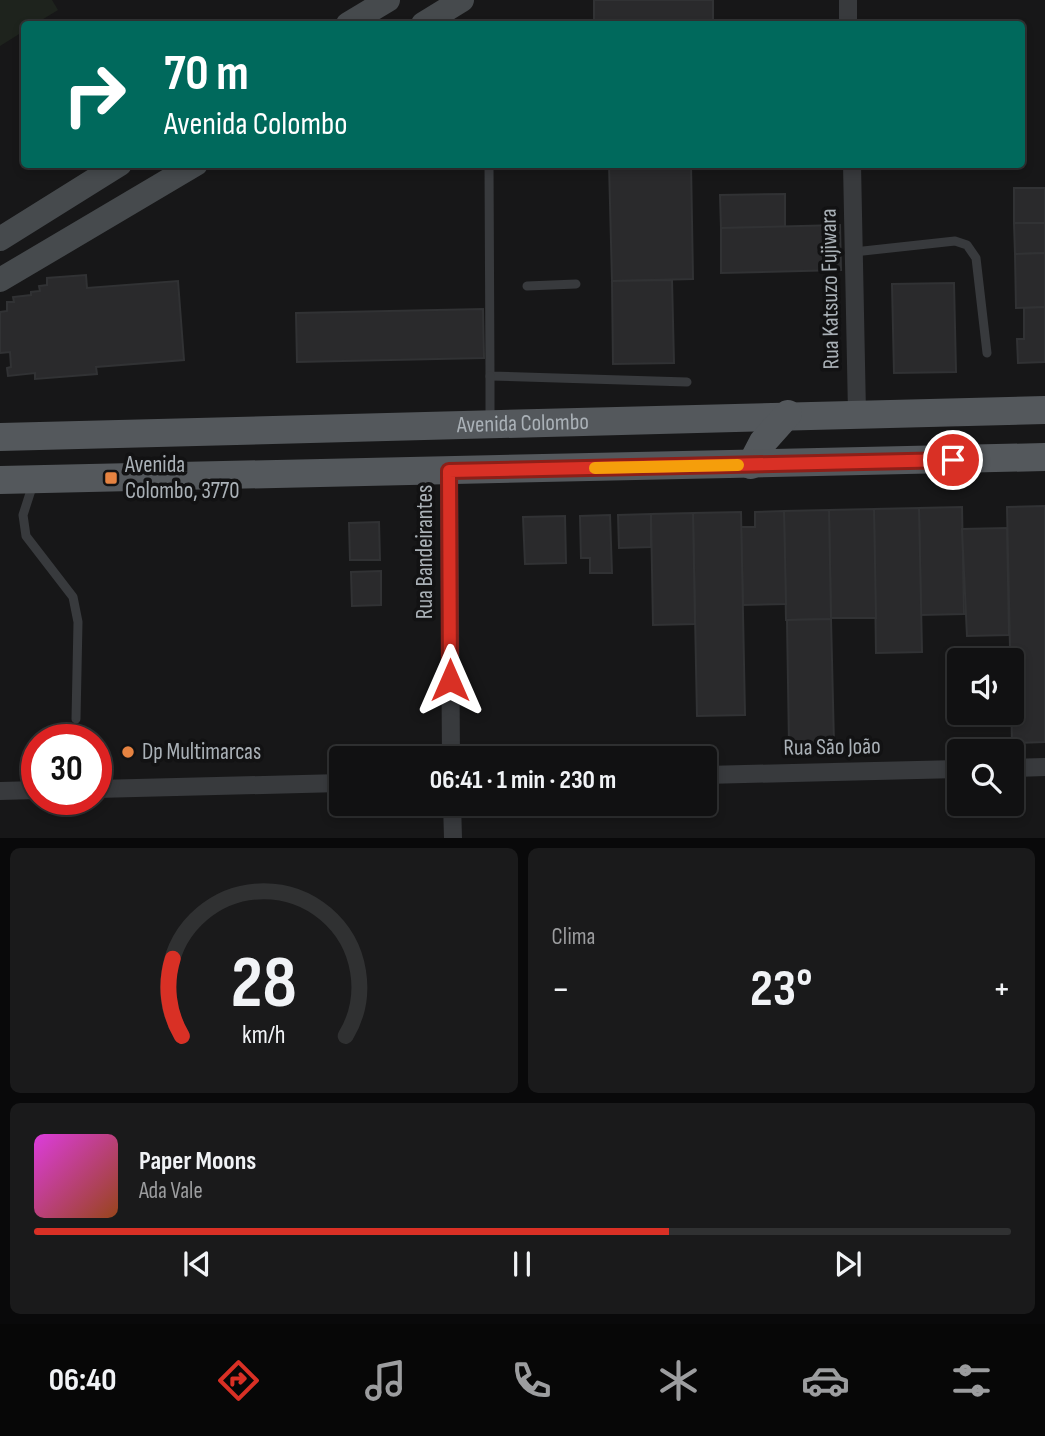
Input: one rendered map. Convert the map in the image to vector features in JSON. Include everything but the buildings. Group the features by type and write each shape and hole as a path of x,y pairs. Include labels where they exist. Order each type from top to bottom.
{"main road":[{"path":"353,21 388,0"},
{"path":"428,21 463,0"},
{"path":"0,239 114,168"},
{"path":"0,281 180,169"},
{"name":"Avenida Colombo","path":"0,437 490,425 788,414 1045,410"},
{"path":"751,465 763,442 788,414"},
{"path":"35,479 58,456 100,434"},
{"name":"Avenida Colombo","path":"0,480 1045,457"}],"street":[{"path":"848,0 848,21"},
{"name":"Rua Katsuzo Fujiwara","path":"852,168 857,413"},
{"name":"Rua Bandeirantes","path":"449,471 451,746"},
{"path":"1024,768 1045,767"},
{"name":"Rua São João","path":"717,775 947,769"},
{"path":"112,789 329,783"},
{"path":"0,791 21,790"},
{"path":"452,816 453,838"}],"lane":[{"path":"489,168 490,425"},
{"path":"853,253 955,241 967,245 976,258 987,353"},
{"path":"527,286 576,284"},
{"path":"490,376 687,382"},
{"path":"35,479 23,515 26,536 73,597 78,622 76,719"}],"shaded area":[{"path":"0,0 52,0 58,10 40,21 21,21 21,33 0,46"}],"slow traffic":[{"path":"595,468 738,465"}],"place":[{"name":"Avenida Colombo, 3770","path":"111,478"},
{"name":"Dp Multimarcas","path":"128,752"}],"route":[{"path":"450,680 449,471 953,460"}]}
